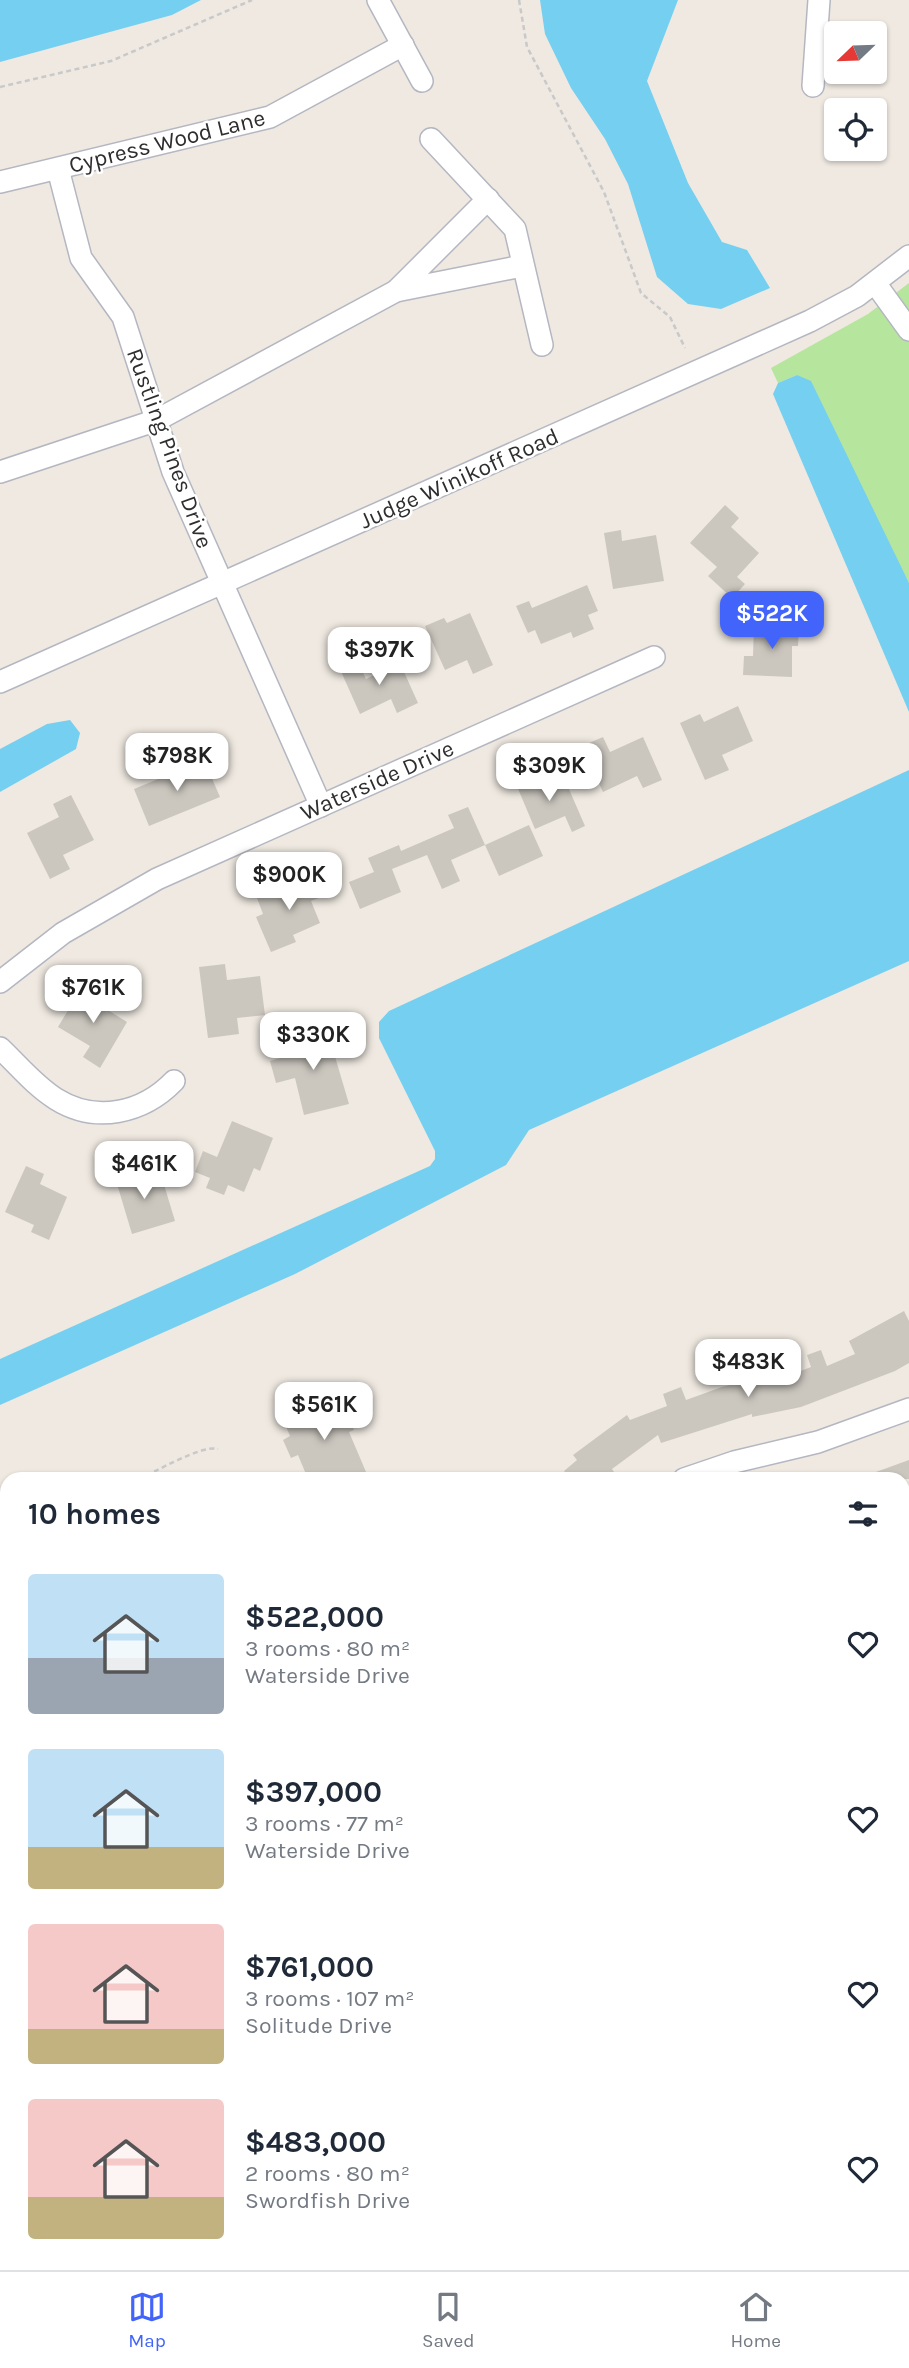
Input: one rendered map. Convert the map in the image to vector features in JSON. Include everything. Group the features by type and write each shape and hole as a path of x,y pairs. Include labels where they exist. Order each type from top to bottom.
{"street":[{"path":"378,0 422,80"},
{"path":"813,86 819,0"},
{"name":"Cypress Wood Lane","path":"0,183 270,117 402,45"},
{"path":"431,139 516,229 522,266 542,345"},
{"name":"Rustling Pines Drive","path":"58,169 81,258 123,317 173,472 321,806"},
{"path":"0,472 156,420 396,290 488,199"},
{"name":"Judge Winikoff Road","path":"0,682 810,321 875,283 909,256"},
{"path":"396,290 522,266"},
{"path":"875,283 909,330"},
{"name":"Waterside Drive","path":"0,982 63,933 109,904 157,879 654,657"},
{"path":"0,1048 55,1099 88,1112 112,1113 135,1108 156,1097 174,1081"},
{"path":"705,1472 734,1462 818,1442 909,1409"}],"path":[{"path":"0,87 111,61 252,0"},
{"path":"519,0 527,47 604,192 641,293 670,317 685,348"},
{"path":"154,1472 213,1447 218,1449"}],"green space":[{"path":"909,283 909,583 797,375 778,383 771,368 868,314"}],"water":[{"path":"0,0 201,0 172,15 0,62"},
{"path":"540,0 678,0 647,81 688,183 722,242 747,250 770,288 721,309 688,304 657,277 628,184 605,139 571,88 545,34"},
{"path":"797,375 811,381 909,583 909,712 773,394 778,383"},
{"path":"70,720 80,733 76,749 0,792 0,749 47,724"},
{"path":"909,770 909,961 529,1130 506,1165 295,1274 0,1405 0,1359 430,1166 435,1159 435,1151 379,1038 379,1022 389,1011"}],"building":[{"path":"725,505 739,518 731,527 759,553 737,577 745,584 732,598 708,576 717,567 690,543"},
{"path":"621,530 622,541 656,535 664,581 613,589 604,533"},
{"path":"587,585 598,611 588,615 594,629 573,638 571,632 541,644 535,630 528,633 516,606 529,601 532,608"},
{"path":"470,613 493,665 473,674 467,660 445,670 425,626 444,618 447,623"},
{"path":"754,625 799,626 798,646 792,646 792,677 743,675 744,656 753,656"},
{"path":"357,659 366,679 400,663 418,703 397,713 391,699 360,714 339,667"},
{"path":"738,706 753,741 722,755 729,770 705,780 680,723 700,714 704,722"},
{"path":"603,737 610,752 643,737 662,780 643,788 637,776 603,792 582,746"},
{"path":"204,760 220,797 149,826 134,789"},
{"path":"541,774 546,788 565,780 585,826 572,832 565,816 535,829 516,784"},
{"path":"71,795 94,840 63,855 70,869 50,879 27,833 59,817 53,804"},
{"path":"468,807 485,845 451,860 460,881 442,889 427,855 392,869 401,892 360,909 349,882 374,872 368,858 399,845 401,851 454,828 448,815"},
{"path":"529,825 543,856 499,876 485,845"},
{"path":"314,874 324,896 311,901 320,923 293,935 296,942 271,952 256,917 263,914 257,898"},
{"path":"225,964 227,980 260,976 265,1015 237,1018 239,1034 208,1038 199,967"},
{"path":"85,982 101,992 95,1002 127,1022 100,1068 83,1057 90,1046 58,1027"},
{"path":"326,1026 349,1104 304,1115 295,1078 276,1083 270,1061 295,1054 290,1036"},
{"path":"232,1121 273,1138 260,1171 254,1168 244,1192 228,1185 224,1195 206,1188 210,1178 195,1172 203,1151 217,1157"},
{"path":"26,1166 44,1174 40,1184 67,1197 49,1240 31,1232 34,1225 5,1212"},
{"path":"136,1167 141,1184 162,1178 175,1221 132,1234 114,1174"},
{"path":"904,1311 909,1321 909,1363 895,1371 801,1407 752,1417 752,1414 661,1443 658,1435 612,1469 614,1472 564,1471 577,1460 573,1455 627,1415 630,1420 667,1406 663,1394 681,1387 686,1400 722,1387 780,1373 782,1378 811,1367 807,1355 821,1350 827,1366 855,1354 849,1341"},
{"path":"331,1395 341,1418 348,1416 354,1430 349,1432 366,1472 305,1472 298,1455 291,1458 283,1440 290,1436 282,1417"},
{"path":"909,1460 909,1472 876,1472"}]}
